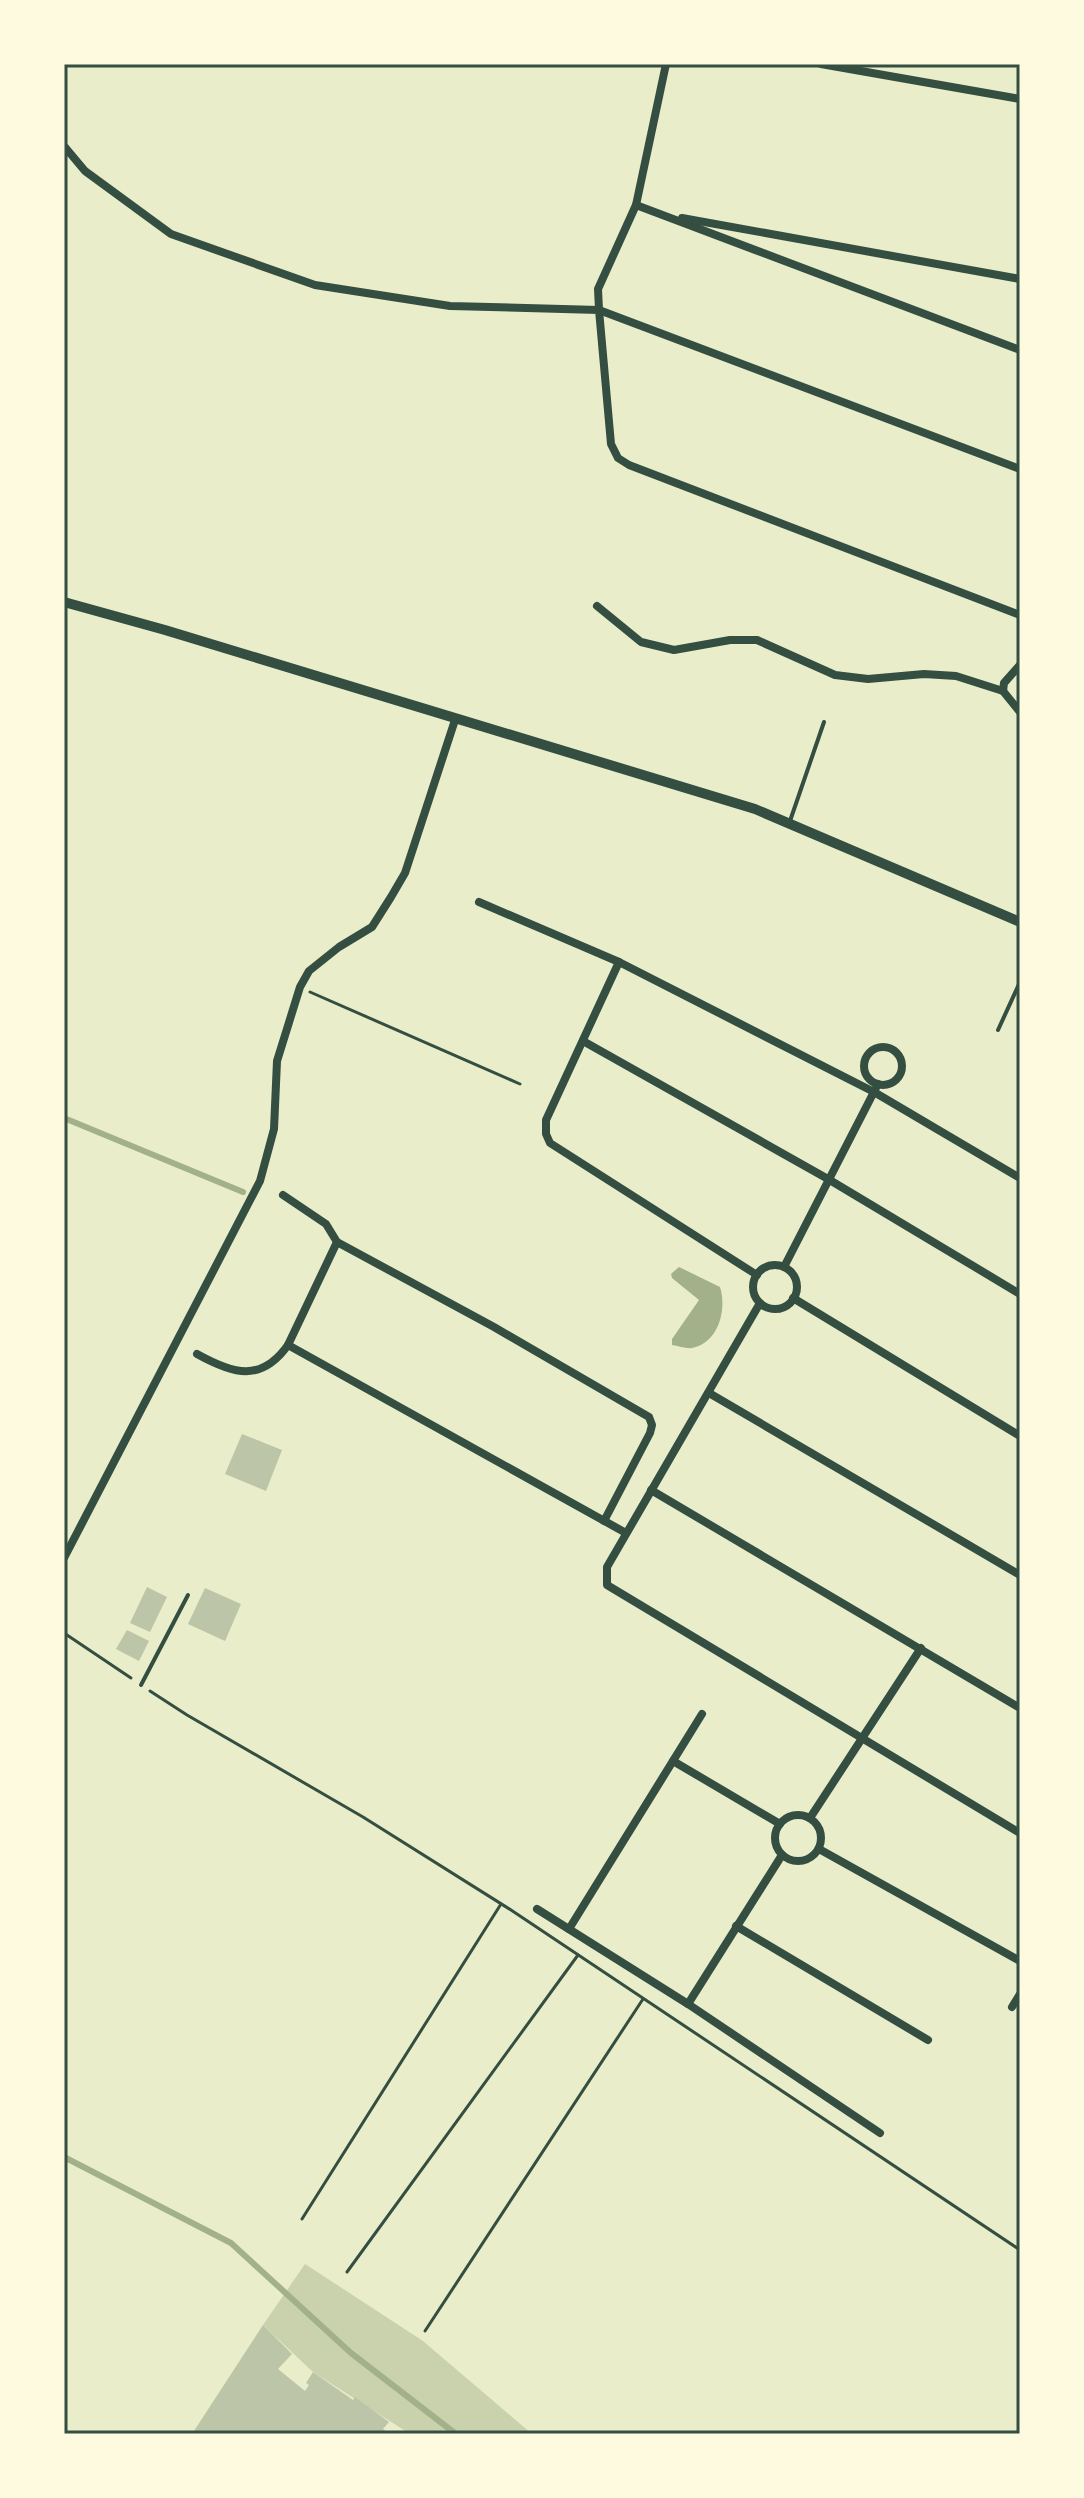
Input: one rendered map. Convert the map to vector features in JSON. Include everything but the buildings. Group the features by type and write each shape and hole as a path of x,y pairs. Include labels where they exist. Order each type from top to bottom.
{"street":[{"path":"666,64 636,205 598,289 611,444 618,458 629,465 1020,615"},
{"path":"821,64 1020,99"},
{"path":"64,146 85,171 171,234 315,285 450,306 599,310 1020,469"},
{"path":"636,205 1020,350"},
{"path":"662,214 1020,279"},
{"path":"64,602 666,781 790,823 1020,922"},
{"path":"597,606 641,642 674,650 730,640 757,640 835,675 868,679 924,674 956,676 1003,691 1020,712"},
{"path":"1003,691 1004,683 1020,665"},
{"path":"64,1558 260,1181 274,1129 277,1061 300,987 309,971 339,947 372,927 405,873 455,720"},
{"path":"479,902 619,962 876,1088 1020,1178"},
{"path":"619,962 546,1120 546,1134 550,1143 757,1275"},
{"path":"583,1041 828,1179 1020,1294"},
{"path":"784,1267 876,1088 896,1080 902,1069 899,1056 890,1048 872,1051 865,1060 865,1072 876,1088"},
{"path":"283,1195 326,1224 337,1242 494,1327 649,1417 652,1425 650,1433 604,1521"},
{"path":"197,1354 233,1371 247,1372 264,1368 280,1356 337,1242"},
{"path":"772,1265 784,1267 790,1271 796,1284 793,1298 788,1304 774,1309 760,1303 753,1293 757,1275 772,1265"},
{"path":"793,1298 1020,1436"},
{"path":"760,1303 607,1567 607,1585 1020,1833"},
{"path":"288,1345 626,1533"},
{"path":"709,1393 1020,1575"},
{"path":"651,1490 1020,1708"},
{"path":"810,1818 921,1648"},
{"path":"569,1929 702,1714"},
{"path":"673,1761 780,1824"},
{"path":"797,1815 810,1818 822,1835 819,1849 809,1859 788,1859 782,1855 775,1837 780,1824 797,1815"},
{"path":"819,1849 1020,1961"},
{"path":"688,2004 782,1855"},
{"path":"537,1909 688,2004 880,2133"},
{"path":"736,1926 928,2040"},
{"path":"1012,2007 1020,1994"}],"lane":[{"path":"790,823 824,722"},
{"path":"998,1030 1020,982"},
{"path":"141,1685 188,1595"}],"path":[{"path":"300,987 520,1084"},
{"path":"64,1633 187,1715 363,1817 501,1904 1020,2250"},
{"path":"302,2219 501,1904"},
{"path":"347,2272 578,1955"},
{"path":"425,2331 643,1999"}],"shaded area":[{"path":"679,1267 720,1287 722,1296 721,1315 715,1332 701,1345 692,1348 672,1345 672,1339 699,1300 672,1278 671,1274"},
{"path":"305,2264 423,2341 532,2434 410,2434 313,2372 263,2325"}],"waterway":[{"path":"64,1118 243,1192"},
{"path":"64,2157 231,2243 351,2353 456,2434"}]}
